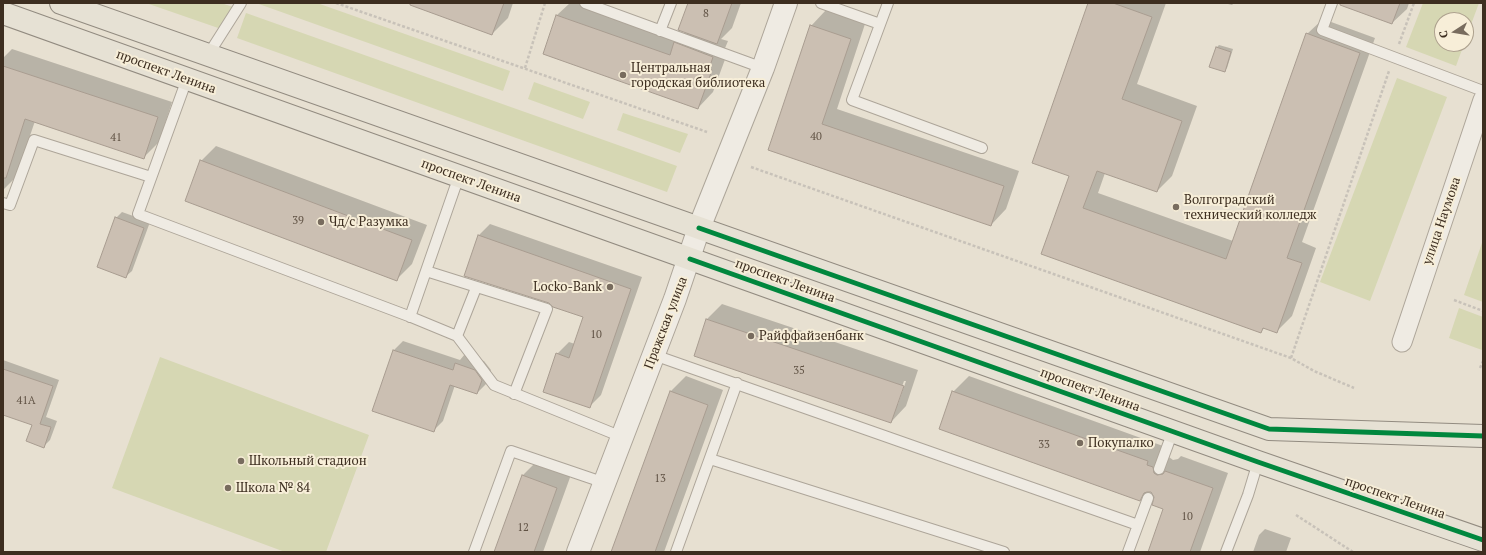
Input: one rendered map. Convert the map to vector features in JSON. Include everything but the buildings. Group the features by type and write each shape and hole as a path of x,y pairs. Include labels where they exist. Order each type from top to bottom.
{"main road":[{"name":"проспект Ленина","path":"61,3 1269,430 1483,436"},
{"name":"проспект Ленина","path":"3,14 1258,462 1483,540"},
{"path":"1258,462 1269,430"}],"street":[{"name":"Пражская улица","path":"578,552 690,259 699,228 763,68 786,3"},
{"name":"улица Наумова","path":"1402,342 1483,100"}],"lane":[{"path":"208,55 241,3"},
{"path":"585,3 763,68"},
{"path":"660,30 671,3"},
{"path":"821,3 880,24"},
{"path":"888,3 852,100 982,148"},
{"path":"1332,3 1322,30 1483,91"},
{"path":"187,79 138,214 457,336 494,386 622,437"},
{"path":"3,203 10,205 34,140 151,177"},
{"path":"410,317 459,176"},
{"path":"426,271 476,288 547,309 514,394"},
{"path":"457,336 476,288"},
{"path":"654,355 1138,525"},
{"path":"676,552 737,383"},
{"path":"1159,469 1173,431"},
{"path":"474,552 511,451 605,483"},
{"path":"710,459 1004,552"},
{"path":"1226,552 1248,495 1258,462"},
{"path":"1128,552 1148,498"}],"path":[{"path":"336,3 707,132"},
{"path":"524,68 545,3"},
{"path":"1291,358 1394,57 1414,3"},
{"path":"751,167 1291,358 1314,371 1354,388"},
{"path":"1454,300 1483,311"},
{"path":"1480,368 1483,361"},
{"path":"1296,515 1353,552"}],"green space":[{"path":"146,3 221,3 233,7 224,30"},
{"path":"256,3 317,3 510,71 503,91"},
{"path":"1423,3 1479,3 1474,16 1474,12 1434,12 1434,52 1461,52 1456,66 1406,47"},
{"path":"246,13 677,166 667,192 237,38"},
{"path":"1397,78 1447,97 1370,301 1320,282"},
{"path":"534,82 590,102 583,119 528,99"},
{"path":"623,113 688,134 680,153 617,130"},
{"path":"1483,240 1483,302 1464,295"},
{"path":"1459,308 1483,317 1482,350 1449,338"},
{"name":"Школьный стадион","path":"160,357 369,435 326,552 285,552 112,488"}],"cycle path":[{"path":"699,228 1269,429 1483,436"},
{"path":"690,259 1258,462 1483,540"}],"place":[{"name":"Центральная городская библиотека","path":"623,75"},
{"name":"Волгоградский технический колледж","path":"1176,207"},
{"name":"Чд/с Разумка","path":"321,222"},
{"name":"Locko-Bank","path":"610,287"},
{"name":"Райффайзенбанк","path":"751,336"},
{"name":"Покупалко","path":"1080,443"},
{"name":"Школьный стадион","path":"241,461"},
{"name":"Школа № 84","path":"228,488"}]}
